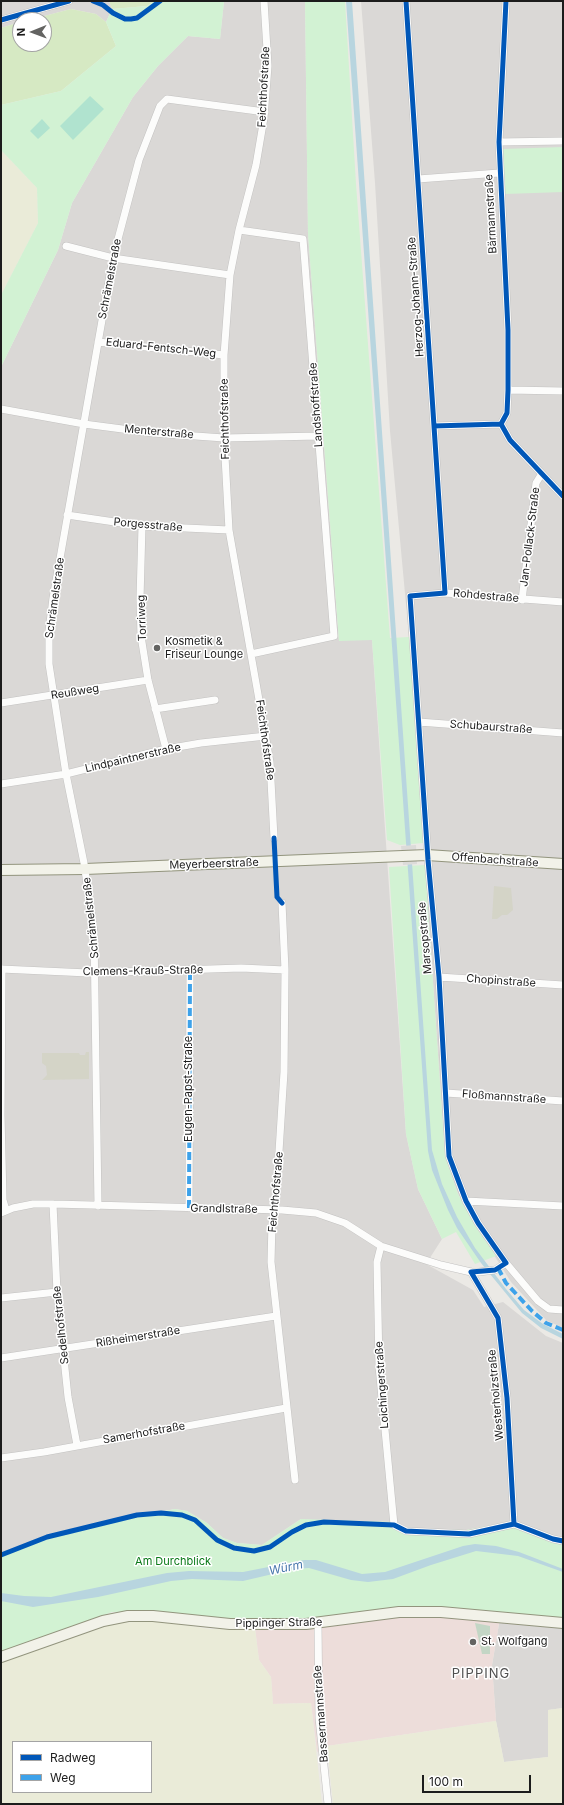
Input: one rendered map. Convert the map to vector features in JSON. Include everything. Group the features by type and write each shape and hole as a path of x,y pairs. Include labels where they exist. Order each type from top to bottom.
{"main road":[{"name":"Meyerbeerstraße","path":"1,870 86,869 422,855"},
{"name":"Offenbachstraße","path":"422,855 563,864"},
{"name":"Pippinger Straße","path":"1,1657 103,1621 128,1616 153,1616 230,1624 318,1623 399,1612 441,1612 563,1623"}],"street":[{"path":"1,20 69,1"},
{"name":"Feichthofstraße","path":"264,1 268,66 265,112 256,165 239,230 230,275 224,355 224,438 229,530 270,762 274,838"},
{"name":"Herzog-Johann-Straße","path":"406,1 445,592"},
{"name":"Bärmannstraße","path":"501,424 507,413 508,390 508,330 498,142 506,1"},
{"name":"Schrämelstraße","path":"98,1206 96,973 94,933 86,869 66,774 53,696 49,664 49,631 67,515 113,258 139,160 160,106 167,99 265,112"},
{"path":"498,142 563,141"},
{"path":"418,179 499,173"},
{"name":"Landshoffstraße","path":"239,230 303,239 334,636 251,654"},
{"path":"66,246 113,258 230,275"},
{"name":"Eduard-Fentsch-Weg","path":"98,342 224,355"},
{"path":"508,390 563,391"},
{"name":"Menterstraße","path":"1,409 84,424 153,433 224,438 319,436"},
{"path":"434,426 501,424 510,440 541,475 563,496"},
{"name":"Jan-Pollack-Straße","path":"522,600 536,483 541,475"},
{"name":"Porgesstraße","path":"67,515 142,526 229,530"},
{"name":"Torriweg","path":"142,526 140,599 142,636 148,680 166,749"},
{"name":"Rohdestraße","path":"410,596 445,592 522,600 563,602"},
{"name":"Marsopstraße","path":"410,596 419,722 422,855 439,977 449,1156 466,1200 478,1223 506,1263 538,1301 549,1309 563,1310"},
{"name":"Reußweg","path":"1,703 148,680"},
{"path":"155,709 215,700"},
{"name":"Schubaurstraße","path":"419,722 563,733"},
{"name":"Lindpaintnerstraße","path":"1,784 66,774 166,749 201,742 266,736"},
{"name":"Feichthofstraße","path":"282,903 285,970 284,1072 272,1223 271,1262 295,1480"},
{"name":"Clemens-Krauß-Straße","path":"2,969 96,973 241,968 285,970"},
{"path":"2,969 2,1138 4,1212"},
{"name":"Eugen-Papst-Straße","path":"189,1208 190,970"},
{"name":"Chopinstraße","path":"439,977 563,985"},
{"name":"Floßmannstraße","path":"446,1093 563,1101"},
{"path":"466,1200 563,1206"},
{"name":"Grandlstraße","path":"4,1212 33,1204 53,1204 274,1210 316,1213 345,1224 381,1246 428,1262 470,1272 496,1270 506,1263"},
{"name":"Sedelhofstraße","path":"53,1204 57,1292 68,1396 77,1445"},
{"name":"Loichingerstraße","path":"381,1246 377,1262 379,1366 394,1525 406,1531 469,1534 514,1524"},
{"name":"Westerholzstraße","path":"470,1272 498,1318 509,1426 514,1524"},
{"path":"1,1298 57,1292"},
{"name":"Rißheimerstraße","path":"1,1358 276,1316"},
{"name":"Samerhofstraße","path":"1,1458 286,1408"},
{"path":"514,1524 553,1539 563,1541"},
{"name":"Bassermannstraße","path":"318,1623 319,1718 328,1804"}],"shaded area":[{"path":"1,1 109,1 112,9 106,22 96,14 71,9 52,14 52,12 12,12 12,25 1,28"},
{"path":"224,1 305,1 308,234 339,640 372,640 406,1134 418,1189 442,1239 426,1264 473,1290 484,1307 503,1302 546,1336 563,1343 563,1538 554,1537 513,1521 466,1530 406,1528 301,1519 262,1545 237,1543 223,1538 207,1523 187,1511 175,1509 93,1524 1,1553 1,367 58,250 72,203 133,97 158,66 188,36 220,39"},
{"path":"361,1 563,1 563,1328 546,1320 511,1282 478,1230 458,1194 445,1156 409,637 390,431 375,183"},
{"path":"494,886 511,888 513,910 507,915 502,915 497,919 492,919"},
{"path":"86,1052 89,1052 89,1079 42,1080 47,1075 46,1066 42,1063 42,1053 79,1053 80,1055 85,1055"},
{"path":"395,1607 432,1607 501,1612 492,1665 496,1721 327,1746 317,1752 311,1703 273,1704 271,1677 259,1660 254,1620"},
{"path":"501,1612 563,1619 563,1708 548,1710 548,1757 504,1762 496,1721 492,1665"}],"green space":[{"path":"109,1 154,1 147,6 112,9"},
{"path":"154,1 224,1 220,39 188,36 158,66 133,97 72,203 58,250 1,367 1,295 38,223 37,188 1,150 1,105 61,91 116,46 106,22 112,9 147,6"},
{"path":"305,1 345,1 356,184 390,638 409,637 423,843 400,845 387,840 372,640 339,641 308,234"},
{"path":"71,9 96,14 106,22 116,46 61,91 1,105 1,28 12,25 12,52 52,52 52,14"},
{"path":"90,96 104,109 73,140 60,126"},
{"path":"42,119 50,128 38,139 30,131"},
{"path":"563,147 563,192 505,194 503,149"},
{"path":"1,150 37,188 38,223 1,295"},
{"path":"425,865 445,1156 458,1194 478,1230 496,1256 475,1264 456,1232 442,1239 418,1189 406,1134 389,867"},
{"name":"Am Durchblick","path":"175,1509 187,1511 207,1523 223,1538 237,1543 262,1545 301,1519 395,1522 406,1528 466,1530 513,1521 554,1537 563,1538 563,1619 432,1607 395,1607 313,1619 218,1619 152,1611 112,1612 1,1653 1,1553 93,1524"},
{"path":"157,1621 210,1629 255,1629 259,1660 271,1677 273,1704 311,1703 322,1804 1,1804 1,1663 115,1623"},
{"path":"475,1623 490,1626 490,1654 482,1654"},
{"path":"563,1708 563,1804 333,1804 327,1746 496,1721 504,1762 548,1757 548,1710"}],"water":[{"path":"346,1 352,1 432,1150 442,1184 457,1217 475,1248 524,1310 543,1324 563,1334 563,1339 541,1328 522,1313 481,1263 457,1228 448,1210 432,1170 428,1151"},
{"name":"Würm","path":"475,1544 496,1546 519,1552 563,1569 563,1572 518,1556 476,1551 393,1579 368,1582 351,1580 309,1568 294,1569 243,1581 192,1579 171,1581 98,1597 33,1607 1,1601 1,1593 51,1597 167,1573 189,1571 243,1572 304,1560 316,1560 362,1574 385,1572 463,1546"}],"pier":[{"path":"416,845 417,864 403,865 401,846"}],"marked path":[{"path":"189,1208 190,970"},
{"path":"498,1268 506,1283 532,1311 546,1323 563,1330"}],"cycle path":[{"path":"1,20 69,1"},
{"path":"93,1 103,5 113,13 125,19 137,18 160,1"},
{"path":"406,1 445,593 410,596 428,860 439,977 449,1156 466,1201 478,1223 506,1263 495,1270 471,1272"},
{"path":"501,424 507,413 508,390 508,330 499,142 506,1"},
{"path":"501,424 510,440 563,496"},
{"path":"434,426 501,424"},
{"path":"274,838 277,897 282,903"},
{"path":"471,1272 498,1318 507,1398 514,1524"},
{"path":"1,1555 47,1537 137,1515 161,1513 182,1515 195,1520 217,1540 234,1548 254,1551 270,1547 292,1532 306,1525 324,1522 394,1525 406,1531 469,1534 514,1524 553,1539 563,1541"}],"place":[{"name":"Kosmetik & Friseur Lounge","path":"157,648"},
{"name":"St. Wolfgang","path":"473,1642"}],"district":[{"name":"PIPPING","path":"481,1674"}]}
